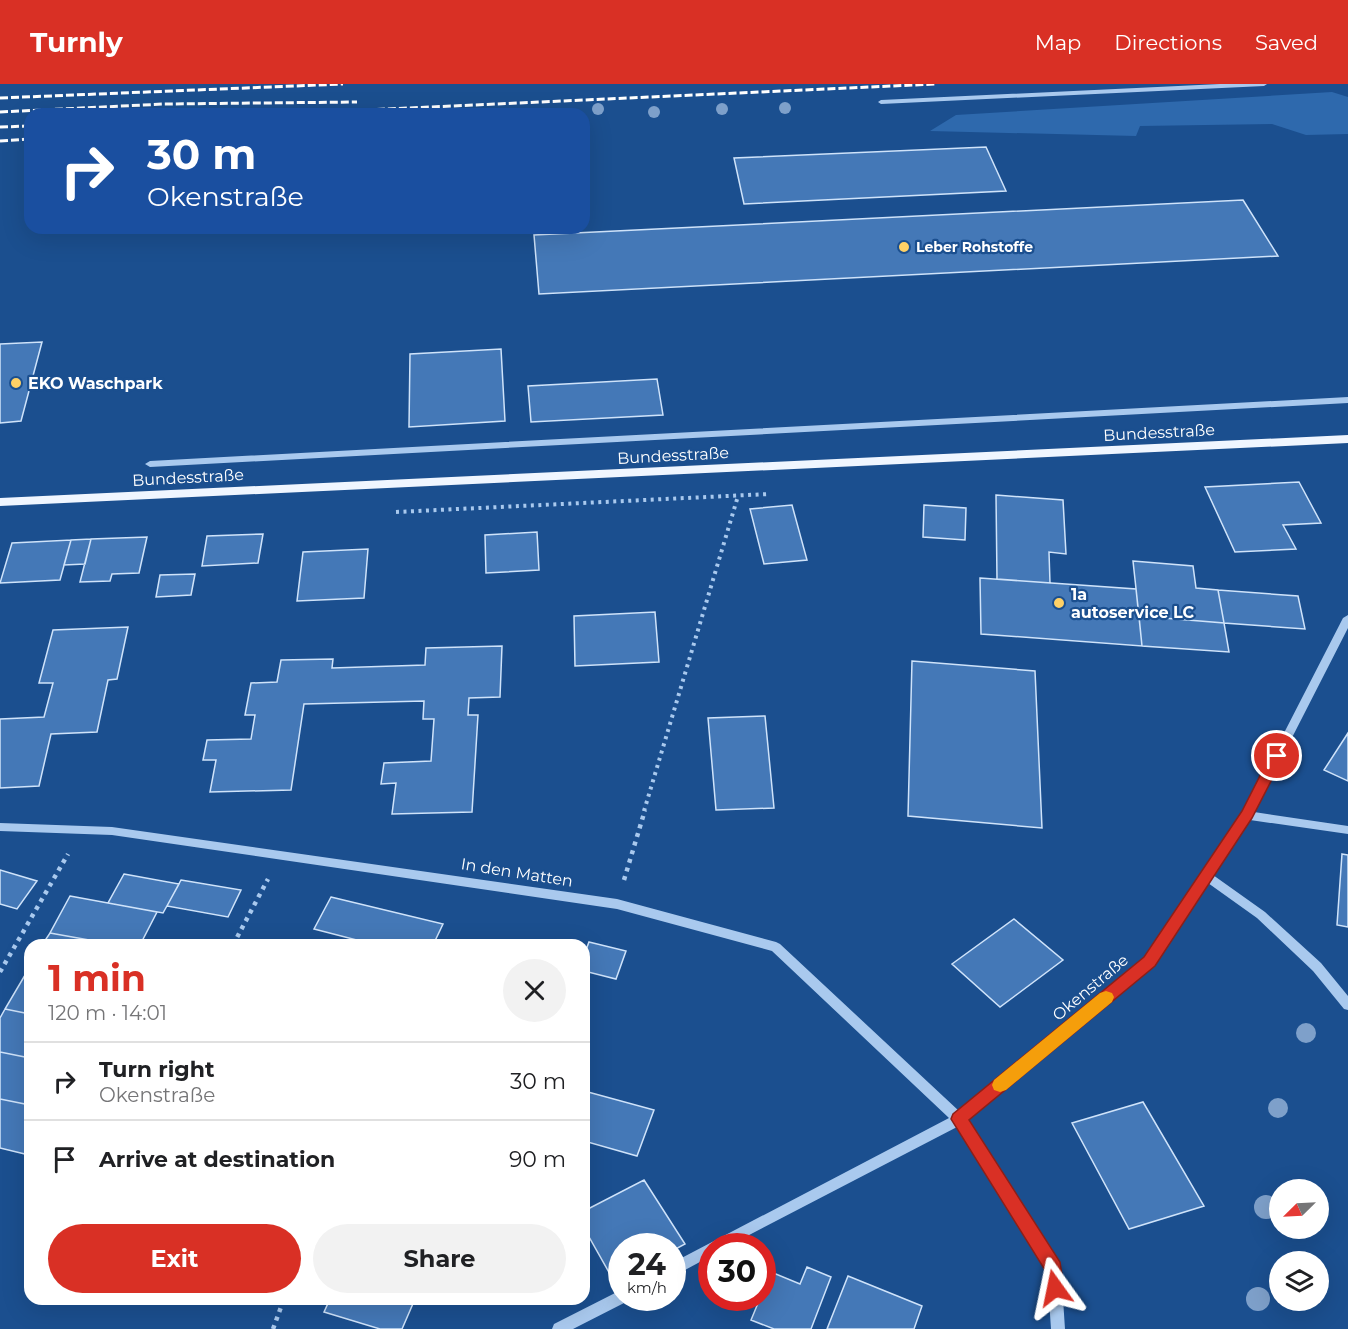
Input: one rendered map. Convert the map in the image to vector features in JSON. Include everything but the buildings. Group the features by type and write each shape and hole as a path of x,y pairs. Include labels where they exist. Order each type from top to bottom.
{"main road":[{"name":"Bundesstraße","path":"0,502 1348,439"}],"street":[{"path":"881,102 1264,84"},
{"path":"150,464 1348,400"},
{"name":"Okenstraße","path":"741,1233 959,1119 1150,961 1247,814 1348,618"},
{"path":"1247,814 1348,830"},
{"name":"In den Matten","path":"0,827 112,831 617,903 776,947 959,1119 1054,1268 1058,1329"},
{"path":"1206,876 1261,915 1317,968 1348,1005"},
{"path":"559,1329 608,1304"}],"path":[{"path":"617,903 738,496 743,468"},
{"path":"0,972 82,830"},
{"path":"236,939 281,854"},
{"path":"273,1329 282,1305"}],"shaded area":[{"path":"1332,92 1348,97 1348,134 1306,135 1272,124 1140,126 1136,136 930,131 956,115"}],"railway":[{"path":"0,98 343,84"},
{"path":"409,108 935,84"},
{"path":"82,108 164,104 357,102"},
{"path":"0,112 24,111"},
{"path":"0,127 24,126"},
{"path":"0,141 24,139"}],"slow traffic":[{"path":"1000,1085 1106,997"}],"place":[{"name":"Leber Rohstoffe","path":"904,247"},
{"name":"EKO Waschpark","path":"16,383"},
{"name":"1a autoservice LC","path":"1059,603"}],"route":[{"path":"1055,1288 1054,1268 959,1119 1150,961 1247,814 1277,756"}]}
